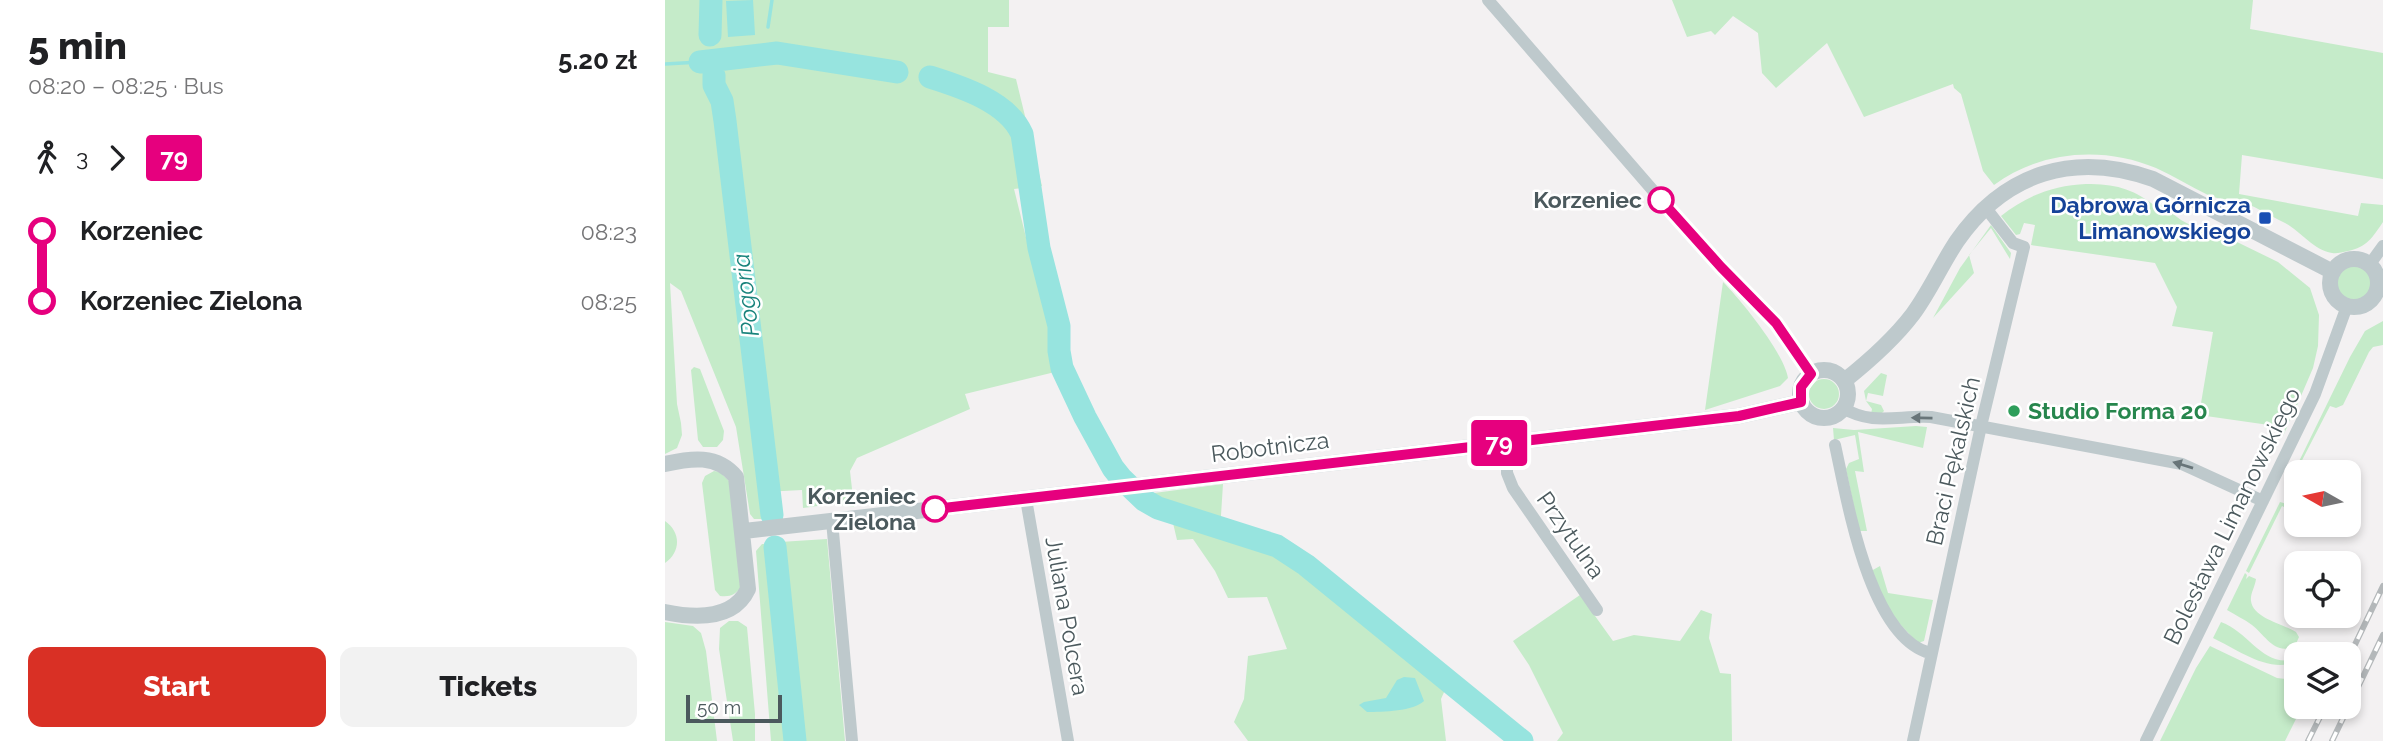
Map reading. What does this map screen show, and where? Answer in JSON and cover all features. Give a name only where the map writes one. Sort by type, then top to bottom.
[{"type":"street","points":[[1488,0],[1689,232],[1776,323],[1811,374]]},
{"type":"street","points":[[1844,381],[1913,313],[1954,246],[1985,207],[2008,190],[2045,173],[2078,167],[2117,169],[2171,187],[2333,272]]},
{"type":"street","name":"Braci Pękalskich","points":[[1913,741],[1981,426],[2024,247],[2013,243],[1985,207]]},
{"type":"street","points":[[2369,264],[2383,246]]},
{"type":"street","points":[[2349,259],[2360,259],[2369,264],[2378,276],[2380,291],[2364,306],[2347,306],[2339,302],[2332,292],[2330,281],[2339,264],[2349,259]]},
{"type":"street","name":"Bolesława Limanowskiego","points":[[2146,741],[2315,394],[2347,306]]},
{"type":"street","points":[[1827,370],[1836,373],[1844,381],[1848,393],[1843,408],[1835,415],[1823,418],[1810,414],[1801,402],[1801,387],[1811,374],[1827,370]]},
{"type":"street","name":"Robotnicza","points":[[744,531],[1739,416],[1801,402]]},
{"type":"street","points":[[1843,408],[1858,416],[1875,419],[1925,417],[2182,464],[2263,500]]},
{"type":"street","name":"Przytulna","points":[[1507,443],[1507,473],[1513,488],[1597,610]]},
{"type":"street","points":[[1835,445],[1854,527],[1878,599],[1892,622],[1911,644],[1930,653]]},
{"type":"street","points":[[665,464],[713,460],[730,469],[736,477],[744,531],[748,589],[744,597],[727,610],[709,616],[665,612]]},
{"type":"street","name":"Juliana Polcera","points":[[1026,499],[1067,741]]},
{"type":"street","points":[[832,521],[852,741]]},
{"type":"green space","points":[[665,0],[1009,0],[1009,27],[988,27],[988,72],[1016,79],[1042,186],[1014,189],[1050,334],[1049,344],[1055,372],[965,394],[970,409],[857,458],[850,471],[854,507],[832,504],[803,508],[802,490],[764,492],[766,519],[754,519],[750,514],[736,427],[681,291],[670,283],[677,404],[682,435],[677,448],[665,454]]},
{"type":"green space","points":[[1672,0],[2253,0],[2250,29],[2383,53],[2383,179],[2242,155],[2239,194],[2358,216],[2361,203],[2383,205],[2383,222],[2365,244],[2355,249],[2332,253],[2319,248],[2289,226],[2250,205],[2213,197],[2156,168],[2136,161],[2094,154],[2052,158],[2032,164],[1994,185],[1983,171],[1961,94],[1953,84],[1864,117],[1827,43],[1776,88],[1762,73],[1758,33],[1733,16],[1715,35],[1711,31],[1687,37]]},
{"type":"green space","points":[[2086,184],[2122,188],[2154,205],[2157,202],[2181,220],[2214,238],[2237,242],[2278,262],[2310,288],[2319,315],[2318,346],[2313,368],[2295,410],[2281,403],[2279,408],[2292,416],[2283,436],[2283,427],[2199,415],[2213,332],[2172,326],[2177,307],[2155,263],[2031,245],[2035,225],[2024,223],[2020,234],[2016,235],[2001,216],[2041,193]]},
{"type":"green space","points":[[1991,225],[2011,253],[2010,259],[1991,228],[1972,251]]},
{"type":"green space","points":[[1969,255],[1974,273],[1933,318],[1960,268]]},
{"type":"green space","points":[[2354,266],[2366,271],[2371,283],[2366,295],[2354,300],[2342,295],[2337,283],[2342,271]]},
{"type":"green space","points":[[1723,282],[1770,341],[1785,367],[1788,378],[1780,386],[1705,410]]},
{"type":"green space","points":[[2383,321],[2383,345],[2373,347],[2369,352],[2343,405],[2336,408],[2330,406],[2302,460],[2300,460],[2350,357],[2365,331]]},
{"type":"green space","points":[[694,367],[700,369],[724,431],[723,440],[717,447],[703,447],[698,440],[691,370]]},
{"type":"green space","points":[[1881,373],[1887,375],[1883,396],[1868,393],[1866,401],[1864,391]]},
{"type":"green space","points":[[1824,379],[1835,383],[1839,394],[1835,405],[1824,409],[1813,405],[1809,394],[1813,383]]},
{"type":"green space","points":[[1866,401],[1881,405],[1884,411],[1881,414],[1871,414],[1872,409]]},
{"type":"green space","points":[[1927,427],[1923,448],[1858,432],[1864,472],[1855,471],[1867,531],[1859,531],[1846,469],[1849,463],[1859,459],[1855,435],[1834,440],[1833,428],[1854,430]]},
{"type":"green space","points":[[714,471],[720,472],[729,481],[742,586],[727,596],[720,596],[715,590],[702,483],[705,476]]},
{"type":"green space","points":[[1223,484],[1220,531],[1289,561],[1406,655],[1445,690],[1441,699],[1446,741],[1248,741],[1234,722],[1244,699],[1248,656],[1287,649],[1267,597],[1228,598],[1215,571],[1193,539],[1177,540],[1173,523],[1131,496]]},
{"type":"green space","points":[[2280,502],[2284,503],[2284,507],[2282,506],[2249,573],[2246,571]]},
{"type":"green space","points":[[665,521],[674,531],[677,542],[674,553],[665,563]]},
{"type":"green space","points":[[827,539],[845,741],[801,741],[780,542]]},
{"type":"green space","points":[[762,544],[767,544],[770,553],[791,741],[771,741],[756,551]]},
{"type":"green space","points":[[1880,566],[1888,593],[1933,600],[1924,641],[1918,643],[1892,616],[1871,571]]},
{"type":"green space","points":[[2245,573],[2246,579],[2249,576],[2256,579],[2251,598],[2257,612],[2296,632],[2299,637],[2297,642],[2284,642],[2284,648],[2276,647],[2252,625],[2227,610]]},
{"type":"green space","points":[[1580,595],[1613,641],[1634,635],[1680,641],[1701,610],[1712,614],[1709,638],[1720,673],[1731,674],[1732,741],[1557,741],[1563,733],[1529,665],[1513,641]]},
{"type":"green space","points":[[729,621],[738,621],[747,627],[755,741],[733,741],[719,649],[720,628]]},
{"type":"green space","points":[[665,622],[693,626],[701,633],[706,651],[717,741],[665,741]]},
{"type":"green space","points":[[2221,622],[2265,654],[2284,660],[2284,665],[2253,659],[2213,638]]},
{"type":"green space","points":[[2210,646],[2277,678],[2284,679],[2284,719],[2296,719],[2285,741],[2160,741],[2196,668]]},
{"type":"water","points":[[753,0],[755,35],[728,37],[726,1]]},
{"type":"water","points":[[1404,677],[1415,678],[1424,701],[1413,707],[1374,712],[1367,712],[1359,705],[1386,698],[1397,680]]},
{"type":"waterway","name":"Pogoria","points":[[710,35],[711,0]]},
{"type":"waterway","points":[[768,27],[772,0]]},
{"type":"waterway","points":[[764,54],[765,49]]},
{"type":"waterway","points":[[700,62],[777,53],[897,72]]},
{"type":"waterway","points":[[665,64],[700,62]]},
{"type":"waterway","name":"Pogoria","points":[[714,76],[714,85],[722,101],[725,121],[772,515]]},
{"type":"waterway","points":[[930,77],[983,97],[1006,113],[1022,134],[1039,248],[1059,326],[1062,368],[1085,417],[1121,478],[1144,500],[1158,508],[1277,546],[1306,565],[1522,741]]},
{"type":"waterway","name":"Pogoria","points":[[775,547],[795,741]]},
{"type":"railway","points":[[2356,642],[2383,586]]},
{"type":"railway","points":[[2332,741],[2383,635]]},
{"type":"railway","points":[[2308,741],[2319,719]]},
{"type":"bus line","name":"79","points":[[935,509],[1739,416],[1801,402],[1801,387],[1805,378],[1811,374],[1789,340],[1661,200]]},
{"type":"place","name":"Korzeniec","points":[[1661,200]]},
{"type":"place","name":"Dąbrowa Górnicza Limanowskiego","points":[[2265,218]]},
{"type":"place","name":"Studio Forma 20","points":[[2014,411]]},
{"type":"place","name":"Korzeniec Zielona","points":[[935,509]]}]
